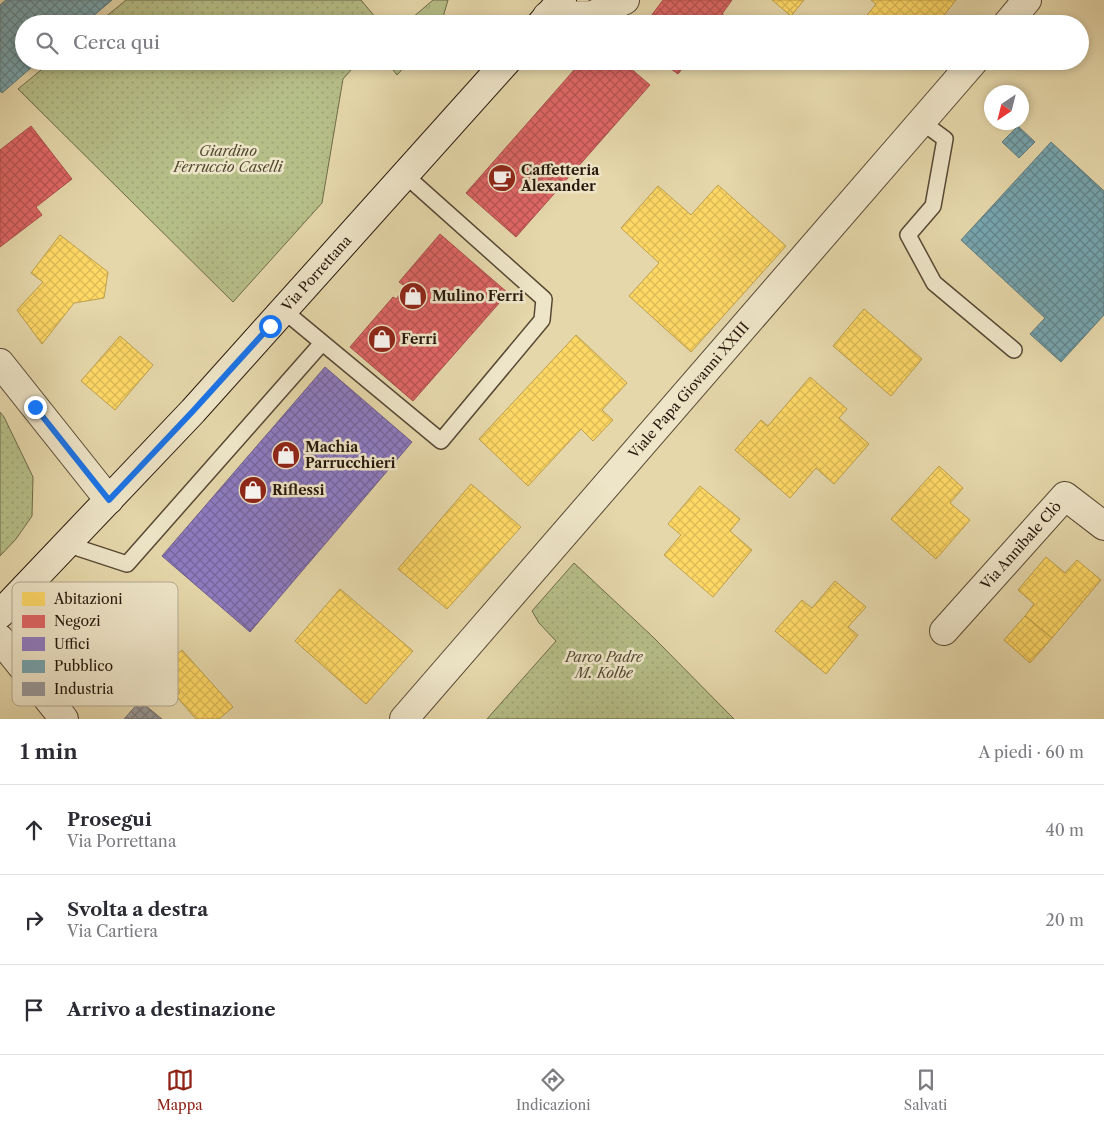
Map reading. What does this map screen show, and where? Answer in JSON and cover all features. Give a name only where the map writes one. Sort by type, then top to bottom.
[{"type":"street","points":[[550,13],[593,15],[625,0]]},
{"type":"street","points":[[1014,15],[1027,0]]},
{"type":"street","name":"Via Porrettana","points":[[30,582],[193,411],[499,70]]},
{"type":"street","name":"Viale Papa Giovanni XXIII","points":[[404,719],[966,70]]},
{"type":"street","points":[[0,363],[109,500]]},
{"type":"street","name":"Via Annibale Clò","points":[[944,631],[1065,496],[1104,526]]},
{"type":"street","name":"Via Porrettana","points":[[0,614],[12,601]]},
{"type":"street","points":[[0,640],[12,655]]},
{"type":"street","points":[[53,706],[64,719]]},
{"type":"lane","points":[[922,122],[945,138],[933,206],[908,235],[934,283],[1014,350]]},
{"type":"lane","points":[[284,310],[440,441],[542,320],[544,299],[405,174]]},
{"type":"lane","points":[[66,544],[127,564],[322,343]]},
{"type":"green space","points":[[126,0],[361,0],[374,15],[108,15]]},
{"type":"green space","points":[[433,0],[448,0],[444,15],[416,15]]},
{"type":"green space","name":"Giardino Ferruccio Caselli","points":[[41,70],[351,70],[343,79],[322,203],[233,302],[18,89]]},
{"type":"green space","points":[[393,70],[402,70],[397,75]]},
{"type":"green space","points":[[0,412],[33,477],[32,516],[16,539],[0,556]]},
{"type":"green space","name":"Parco Padre M. Kolbe","points":[[574,563],[653,637],[734,719],[487,719],[556,641],[539,623],[532,611]]},
{"type":"building: Abitazioni","points":[[772,0],[804,0],[790,15]]},
{"type":"building: Abitazioni","points":[[871,0],[956,0],[944,15],[867,15],[876,4]]},
{"type":"building: Abitazioni","points":[[718,185],[786,246],[691,352],[629,296],[659,263],[621,228],[658,186],[691,215]]},
{"type":"building: Abitazioni","points":[[60,235],[108,272],[104,298],[74,303],[42,344],[17,310],[43,282],[31,273]]},
{"type":"building: Abitazioni","points":[[864,309],[922,359],[891,396],[833,346]]},
{"type":"building: Abitazioni","points":[[576,335],[627,383],[602,410],[613,420],[593,441],[581,429],[528,486],[479,439]]},
{"type":"building: Abitazioni","points":[[120,336],[153,365],[115,410],[81,381]]},
{"type":"building: Abitazioni","points":[[810,377],[847,409],[839,418],[869,444],[834,484],[816,468],[790,498],[735,450],[761,420],[768,426]]},
{"type":"building: Abitazioni","points":[[939,466],[963,488],[950,503],[970,520],[936,559],[891,519]]},
{"type":"building: Abitazioni","points":[[471,484],[521,527],[447,609],[398,569]]},
{"type":"building: Abitazioni","points":[[700,486],[740,519],[730,531],[752,550],[713,597],[664,555],[681,535],[668,524]]},
{"type":"building: Abitazioni","points":[[1046,557],[1065,573],[1077,560],[1101,580],[1052,638],[1025,616],[1034,604],[1018,590]]},
{"type":"building: Abitazioni","points":[[835,581],[866,607],[848,627],[858,635],[826,674],[775,631],[802,600],[812,608]]},
{"type":"building: Abitazioni","points":[[340,589],[413,651],[366,704],[295,641]]},
{"type":"building: Abitazioni","points":[[1025,616],[1052,638],[1030,663],[1004,640]]},
{"type":"building: Abitazioni","points":[[182,650],[233,707],[219,719],[196,719],[178,698],[180,693],[178,691],[178,654]]},
{"type":"building: Negozi","points":[[663,0],[732,0],[722,14],[723,15],[652,15]]},
{"type":"building: Negozi","points":[[574,70],[632,70],[650,85],[516,237],[466,193]]},
{"type":"building: Negozi","points":[[672,70],[681,70],[678,74]]},
{"type":"building: Negozi","points":[[31,126],[72,179],[36,207],[42,215],[0,247],[0,150]]},
{"type":"building: Negozi","points":[[440,234],[508,293],[413,401],[350,347],[393,297],[396,299],[406,287],[399,282]]},
{"type":"building: Uffici","points":[[325,367],[412,442],[250,632],[162,556]]},
{"type":"building: Pubblico","points":[[6,0],[112,0],[94,15],[15,15],[15,70],[29,70],[2,93],[0,91],[0,5]]},
{"type":"building: Pubblico","points":[[1014,130],[1022,130],[1035,142],[1019,158],[1002,142]]},
{"type":"building: Pubblico","points":[[1051,142],[1104,191],[1104,315],[1061,362],[1030,334],[1045,318],[961,240]]},
{"type":"building: Industria","points":[[136,706],[146,706],[162,719],[124,719]]},
{"type":"place","name":"Caffetteria Alexander","points":[[502,178]]},
{"type":"place","name":"Mulino Ferri","points":[[413,296]]},
{"type":"place","name":"Ferri","points":[[382,339]]},
{"type":"place","name":"Machia Parrucchieri","points":[[286,455]]},
{"type":"place","name":"Riflessi","points":[[253,490]]},
{"type":"route","points":[[35,407],[109,500],[270,326]]}]
